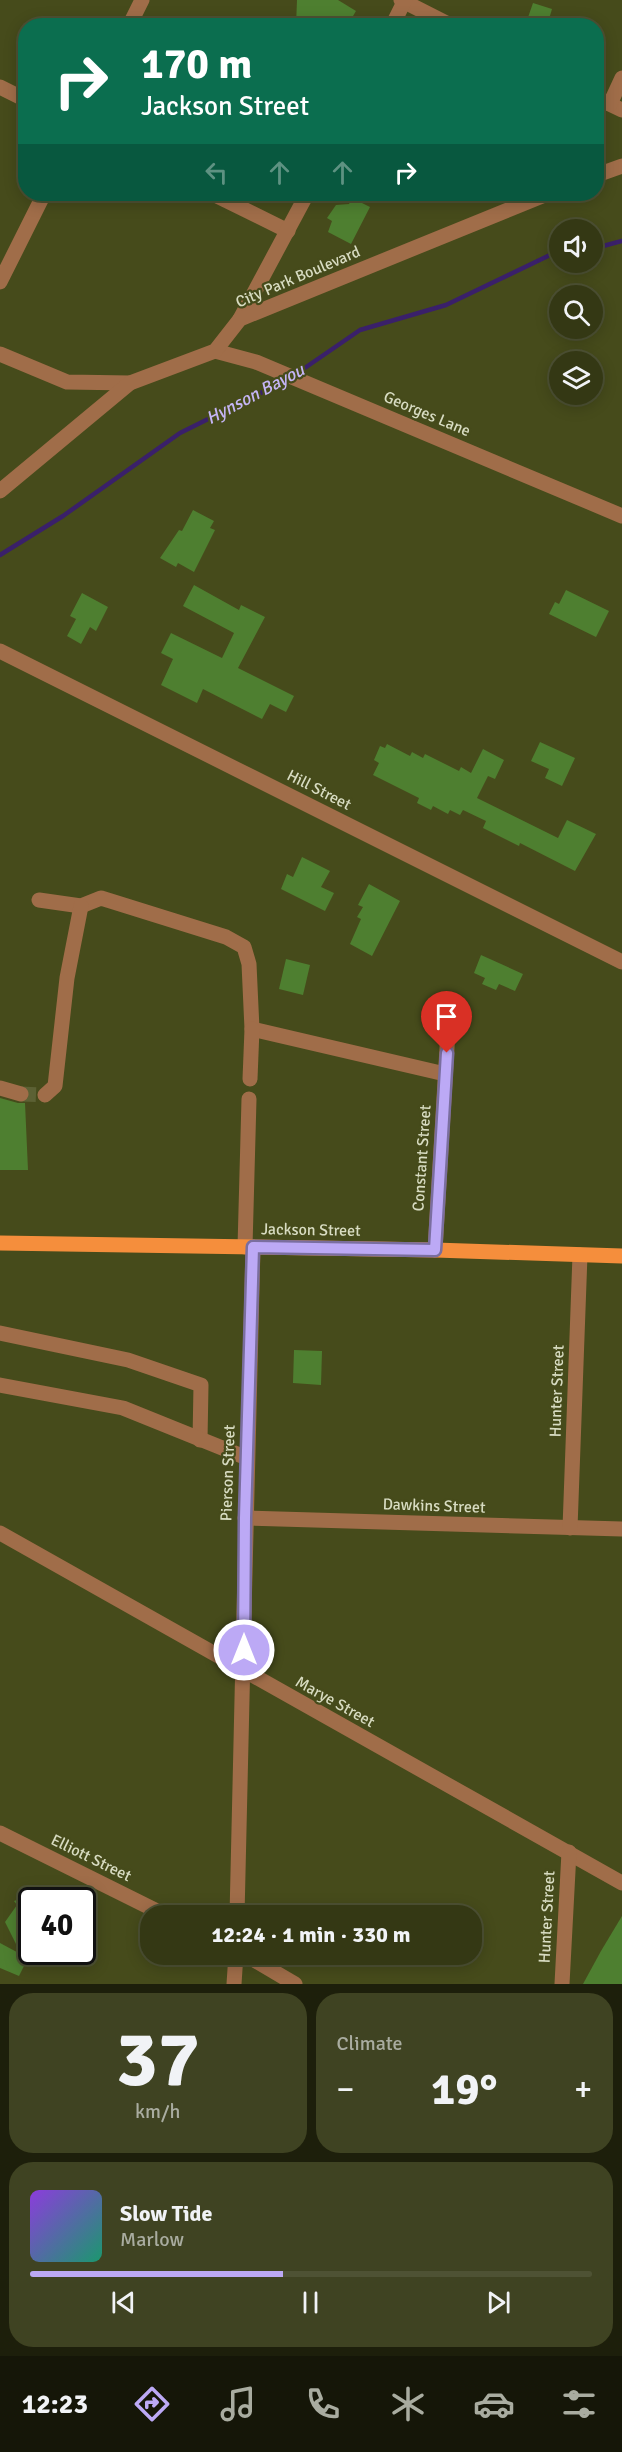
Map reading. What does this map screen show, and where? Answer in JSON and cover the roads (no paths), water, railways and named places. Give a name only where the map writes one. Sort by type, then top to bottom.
[{"type":"main road","name":"Jackson Street","points":[[0,1243],[435,1250],[622,1256]]},
{"type":"street","points":[[133,18],[142,0]]},
{"type":"street","points":[[396,18],[403,1],[436,18]]},
{"type":"street","points":[[610,104],[622,78]]},
{"type":"street","points":[[0,87],[18,96]]},
{"type":"street","points":[[604,172],[622,166]]},
{"type":"street","points":[[0,282],[40,201]]},
{"type":"street","points":[[227,201],[288,231]]},
{"type":"street","points":[[240,319],[303,201]]},
{"type":"street","name":"City Park Boulevard","points":[[215,351],[240,319],[530,201]]},
{"type":"street","points":[[0,491],[130,383],[215,351]]},
{"type":"street","name":"Georges Lane","points":[[215,351],[256,362],[622,516]]},
{"type":"street","points":[[0,354],[67,382],[130,383]]},
{"type":"street","name":"Hill Street","points":[[0,651],[622,962]]},
{"type":"street","points":[[39,900],[81,906],[101,898],[226,937],[244,947],[249,964],[252,1029],[250,1079]]},
{"type":"street","points":[[45,1095],[55,1086],[67,978],[81,906]]},
{"type":"street","points":[[252,1029],[446,1074]]},
{"type":"street","name":"Constant Street","points":[[435,1250],[448,1031]]},
{"type":"street","points":[[0,1088],[21,1094]]},
{"type":"street","name":"Pierson Street","points":[[237,1905],[244,1672],[249,1100]]},
{"type":"street","name":"Hunter Street","points":[[570,1528],[580,1255]]},
{"type":"street","points":[[0,1333],[128,1360],[201,1385],[200,1440]]},
{"type":"street","points":[[0,1384],[123,1408],[247,1458]]},
{"type":"street","name":"Dawkins Street","points":[[245,1518],[622,1529]]},
{"type":"street","name":"Marye Street","points":[[0,1533],[622,1883]]},
{"type":"street","name":"Elliott Street","points":[[0,1833],[145,1905]]},
{"type":"street","name":"Hunter Street","points":[[562,1984],[569,1852]]},
{"type":"street","points":[[234,1984],[235,1965]]},
{"type":"street","points":[[263,1965],[295,1984]]},
{"type":"waterway","name":"Hynson Bayou","points":[[603,246],[622,241]]},
{"type":"waterway","name":"Hynson Bayou","points":[[296,374],[360,330],[446,305],[549,255]]},
{"type":"waterway","name":"Hynson Bayou","points":[[0,555],[63,516],[180,433],[289,379]]},
{"type":"tunnel","points":[[21,1094],[45,1095]]}]
